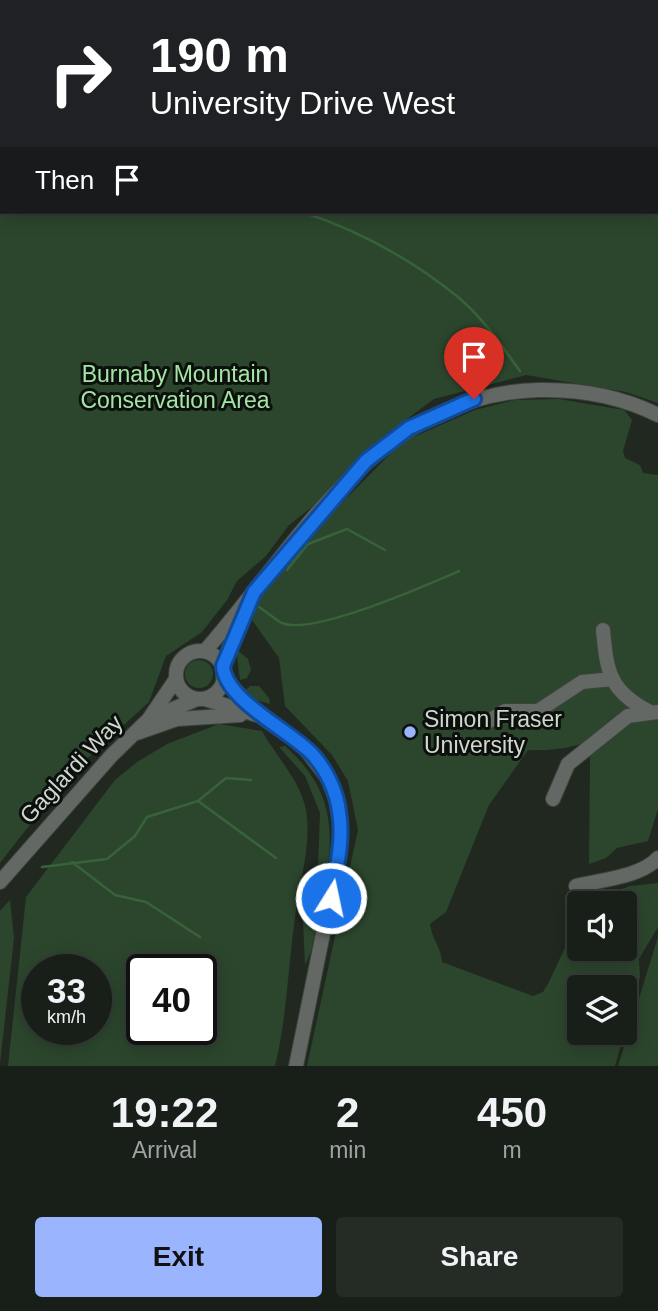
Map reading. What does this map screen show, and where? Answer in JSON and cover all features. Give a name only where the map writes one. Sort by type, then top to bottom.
[{"type":"street","points":[[260,716],[183,693],[176,679],[184,658],[205,651],[366,461],[409,428],[457,404],[516,390],[551,390],[617,398],[658,415]]},
{"type":"street","points":[[201,699],[218,691],[223,671],[254,592]]},
{"type":"street","points":[[603,630],[607,671],[629,701],[654,712]]},
{"type":"street","points":[[205,651],[216,656],[223,671],[260,716],[315,757],[327,777],[340,812],[337,865],[296,1066]]},
{"type":"street","name":"Gaglardi Way","points":[[0,882],[72,799],[149,719],[176,679]]},
{"type":"street","points":[[489,721],[505,711],[538,711],[582,682],[613,679]]},
{"type":"street","name":"Gaglardi Way","points":[[149,719],[201,699]]},
{"type":"street","points":[[553,799],[568,764],[628,716],[654,712]]},
{"type":"street","points":[[133,735],[177,719],[260,716]]},
{"type":"street","points":[[576,886],[636,871],[652,865],[658,858]]},
{"type":"green space","name":"Burnaby Mountain Conservation Area","points":[[0,214],[658,214],[658,403],[626,392],[526,375],[434,399],[381,438],[335,489],[289,525],[266,556],[237,581],[227,600],[202,632],[166,656],[149,702],[67,777],[0,863]]},
{"type":"green space","points":[[559,399],[624,410],[632,420],[623,451],[625,458],[640,465],[643,473],[658,475],[658,707],[611,732],[581,744],[547,750],[528,750],[489,805],[446,912],[430,924],[442,962],[533,996],[543,992],[567,944],[567,961],[637,961],[637,891],[616,891],[630,886],[658,883],[658,927],[639,959],[640,977],[637,988],[637,975],[567,975],[567,1045],[621,1045],[615,1066],[307,1066],[358,830],[348,781],[332,755],[285,706],[279,658],[252,620],[259,598],[323,522],[402,442],[475,410],[515,400]]},
{"type":"green space","points":[[236,649],[248,659],[251,670],[247,678],[240,680]]},
{"type":"green space","points":[[199,660],[209,664],[213,674],[209,684],[199,688],[189,684],[185,674],[189,664]]},
{"type":"green space","points":[[250,686],[259,686],[269,698],[270,704],[256,700],[246,690]]},
{"type":"green space","points":[[639,717],[658,718],[658,809],[648,841],[617,848],[606,858],[589,864],[590,758],[595,744]]},
{"type":"green space","points":[[219,724],[262,731],[299,789],[306,810],[306,850],[275,1066],[8,1066],[26,897],[115,780],[137,762],[167,744]]},
{"type":"green space","points":[[285,746],[307,769],[321,793],[328,817],[328,868],[311,952],[305,965],[303,921],[318,867],[320,813],[305,776],[279,747]]},
{"type":"green space","points":[[10,900],[14,938],[0,1064],[0,911]]},
{"type":"green space","points":[[658,937],[658,1066],[618,1066],[625,1045],[637,1045],[637,1005]]},
{"type":"waterway","points":[[308,214],[364,237],[440,283],[476,314],[520,371]]},
{"type":"waterway","points":[[287,570],[308,544],[347,529],[385,550]]},
{"type":"waterway","points":[[259,607],[282,623],[297,625],[318,622],[370,607],[459,571]]},
{"type":"waterway","points":[[42,867],[107,859],[135,836],[147,817],[198,801],[226,778],[251,780]]},
{"type":"waterway","points":[[198,801],[276,858]]},
{"type":"waterway","points":[[72,862],[115,895],[146,902],[200,937]]},
{"type":"place","name":"Simon Fraser University","points":[[410,732]]},
{"type":"route","points":[[331,898],[341,826],[337,800],[327,777],[315,757],[281,729],[260,716],[223,677],[223,666],[233,636],[254,592],[279,559],[366,461],[409,428],[457,404],[474,399]]}]
